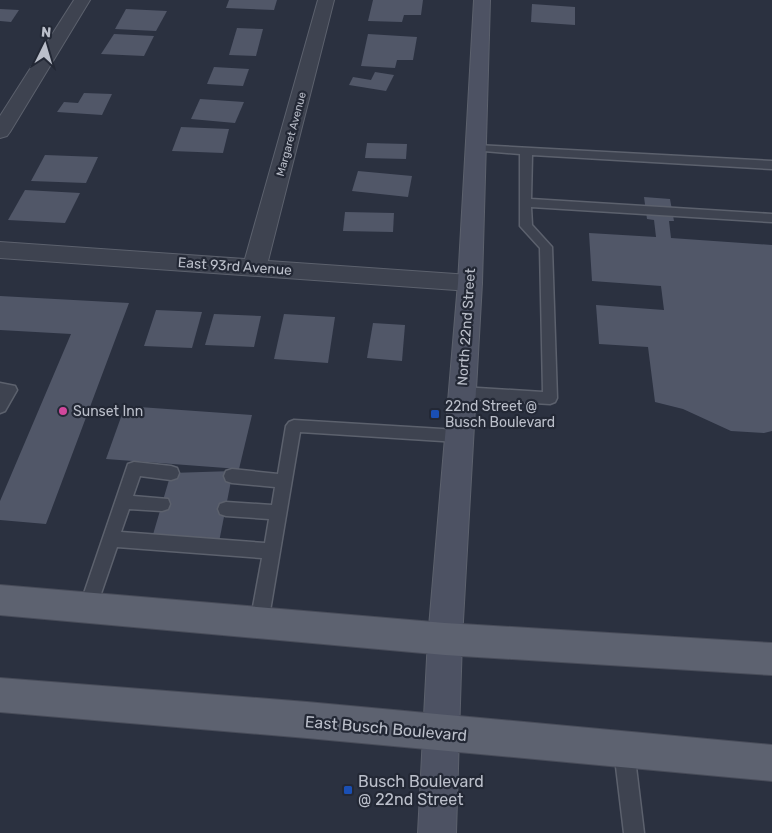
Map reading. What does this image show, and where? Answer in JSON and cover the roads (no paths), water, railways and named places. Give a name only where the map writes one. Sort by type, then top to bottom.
[{"type":"main road","points":[[0,600],[445,639],[772,659]]},
{"type":"main road","name":"East Busch Boulevard","points":[[0,695],[772,763]]},
{"type":"street","points":[[0,132],[82,0]]},
{"type":"street","name":"Margaret Avenue","points":[[255,267],[326,0]]},
{"type":"street","name":"North 22nd Street","points":[[437,833],[445,639],[470,283],[482,0]]},
{"type":"street","name":"East 93rd Avenue","points":[[0,250],[470,283]]},
{"type":"lane","points":[[476,148],[772,165]]},
{"type":"lane","points":[[462,393],[550,398],[546,246],[526,226],[526,151]]},
{"type":"lane","points":[[525,203],[772,218]]},
{"type":"lane","points":[[0,388],[10,390],[0,407]]},
{"type":"lane","points":[[259,623],[294,426],[458,436]]},
{"type":"lane","points":[[88,608],[134,469],[171,473]]},
{"type":"lane","points":[[232,476],[284,481]]},
{"type":"lane","points":[[124,502],[162,504]]},
{"type":"lane","points":[[226,508],[278,512]]},
{"type":"lane","points":[[111,539],[271,551]]},
{"type":"lane","points":[[624,750],[634,833]]},
{"type":"place","name":"Sunset Inn","points":[[63,411]]},
{"type":"place","name":"22nd Street @ Busch Boulevard","points":[[435,414]]},
{"type":"place","name":"Busch Boulevard @ 22nd Street","points":[[348,790]]}]
